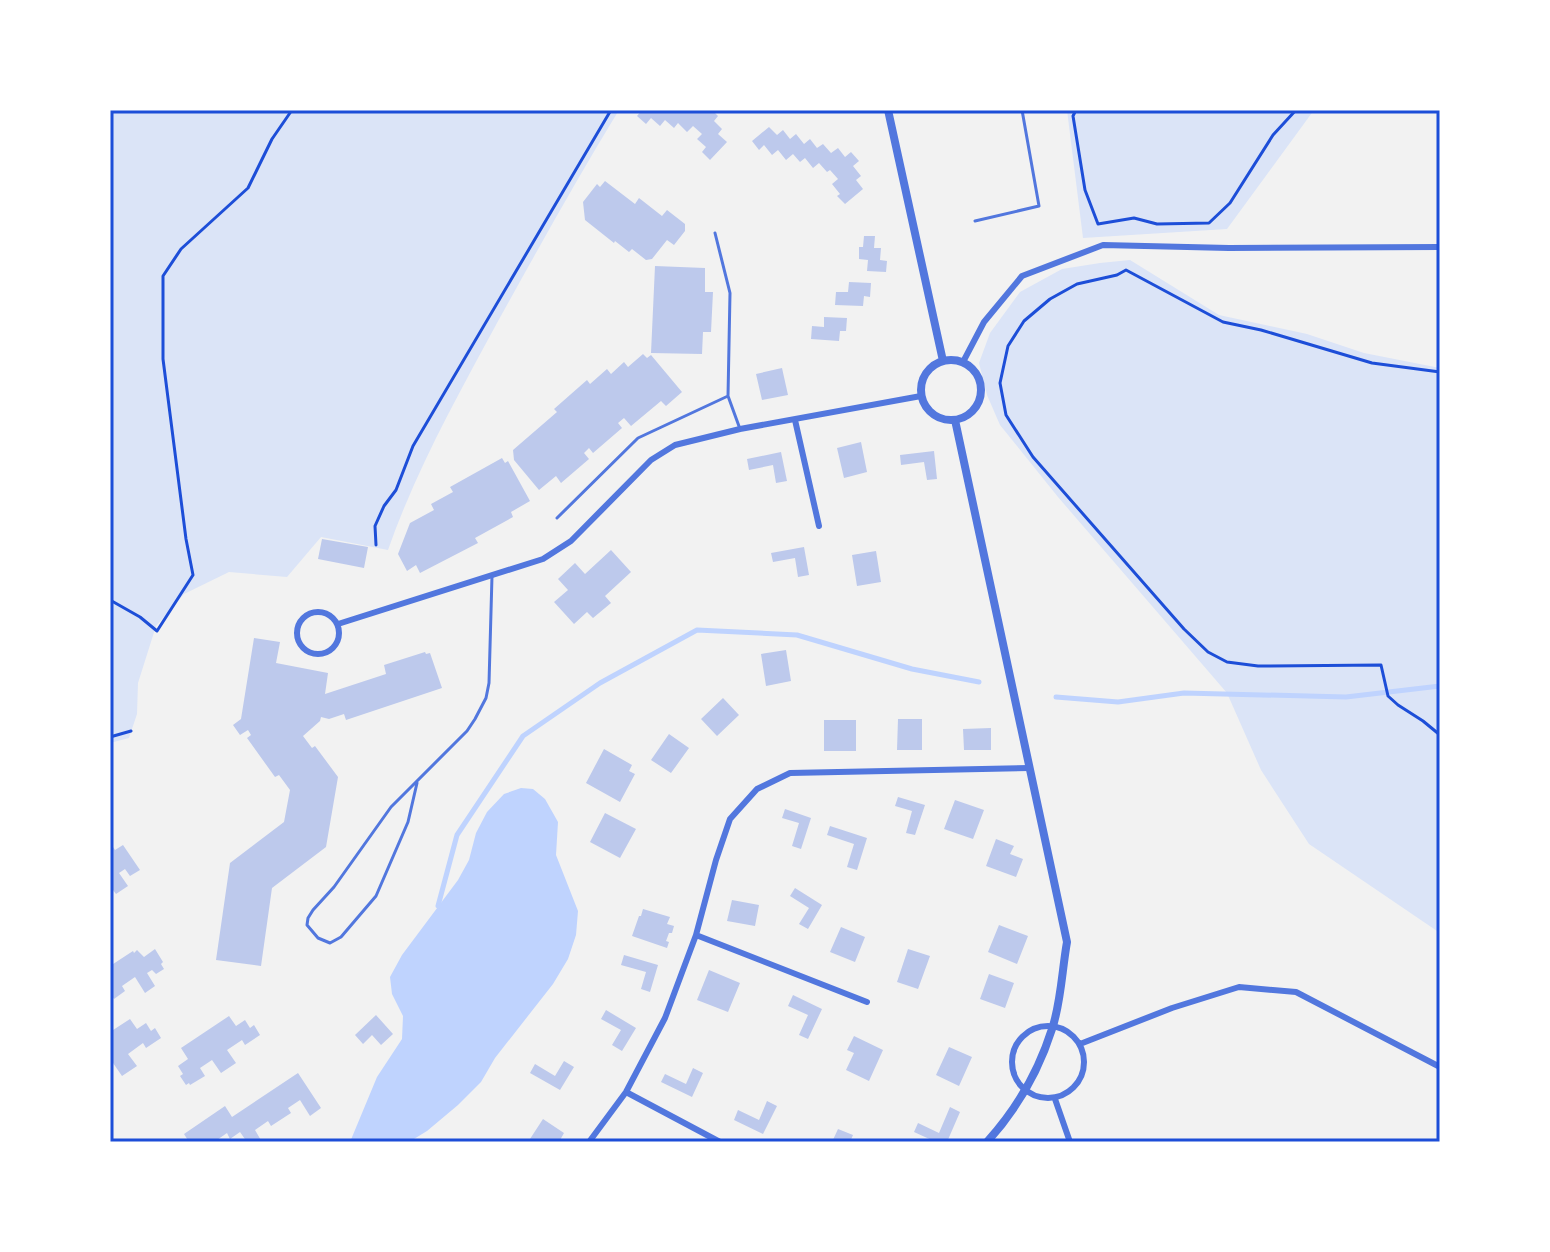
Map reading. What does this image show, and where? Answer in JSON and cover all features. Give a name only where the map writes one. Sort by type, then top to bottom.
[{"type":"street","points":[[888,110],[943,361]]},
{"type":"street","points":[[963,362],[984,322],[1022,276],[1103,245],[1440,247]]},
{"type":"street","points":[[943,361],[963,362],[973,370],[979,381],[981,394],[976,406],[967,415],[955,420],[933,415],[921,396],[922,381],[930,368],[943,361]]},
{"type":"street","points":[[338,624],[543,559],[571,541],[651,460],[675,445],[740,429],[921,396]]},
{"type":"street","points":[[795,420],[819,526]]},
{"type":"street","points":[[955,420],[1067,942],[1053,1026],[1041,1060],[1025,1091],[987,1142]]},
{"type":"street","points":[[318,611],[330,614],[338,624],[340,636],[335,647],[324,654],[312,654],[301,647],[296,636],[298,624],[306,614],[318,611]]},
{"type":"street","points":[[589,1142],[626,1092],[665,1018],[696,935],[730,819],[757,789],[790,773],[1029,768]]},
{"type":"street","points":[[696,935],[867,1002]]},
{"type":"street","points":[[1080,1044],[1172,1008],[1239,987],[1296,992],[1440,1067]]},
{"type":"street","points":[[1041,1026],[1064,1029],[1080,1044],[1084,1066],[1081,1077],[1066,1094],[1055,1099],[1034,1097],[1017,1082],[1011,1059],[1014,1048],[1030,1030],[1041,1026]]},
{"type":"street","points":[[626,1092],[720,1142]]},
{"type":"street","points":[[1055,1099],[1070,1142]]},
{"type":"lane","points":[[975,221],[1039,206],[1022,110]]},
{"type":"lane","points":[[715,233],[730,293],[728,396],[740,429]]},
{"type":"lane","points":[[557,518],[638,438],[728,396]]},
{"type":"lane","points":[[417,783],[408,822],[376,896],[341,937],[330,943],[318,938],[307,925],[308,918],[391,807],[467,731],[486,698],[491,667],[492,576]]},
{"type":"path","points":[[110,600],[157,631],[193,575],[163,359],[163,276],[181,249],[248,188],[272,139],[292,110]]},
{"type":"path","points":[[376,545],[375,526],[396,490],[413,446],[611,110]]},
{"type":"path","points":[[1076,110],[1073,116],[1085,190],[1098,224],[1134,218],[1157,224],[1209,223],[1230,203],[1273,135],[1296,110]]},
{"type":"path","points":[[1440,372],[1372,363],[1223,322],[1126,270],[1077,284],[1050,299],[1024,321],[1008,346],[1000,383],[1006,415],[1033,457],[1184,629],[1208,652],[1227,662],[1258,666],[1381,665],[1388,696],[1440,735]]},
{"type":"path","points":[[110,737],[131,731]]},
{"type":"shaded area","points":[[110,110],[619,110],[452,406],[411,491],[388,550],[321,537],[287,577],[229,572],[184,594],[156,626],[138,683],[137,714],[129,738],[110,743]]},
{"type":"shaded area","points":[[1067,110],[1314,110],[1227,229],[1083,238]]},
{"type":"shaded area","points":[[1130,260],[1219,315],[1307,334],[1364,353],[1440,368],[1440,933],[1309,844],[1261,770],[1227,693],[1000,425],[987,395],[979,363],[990,333],[1020,292],[1062,269]]},
{"type":"water","points":[[521,788],[533,789],[545,799],[558,822],[556,855],[578,911],[576,935],[568,959],[553,984],[495,1058],[481,1082],[458,1105],[409,1142],[350,1142],[377,1077],[402,1039],[403,1016],[392,994],[390,977],[402,955],[458,880],[487,812],[504,794]]},
{"type":"building","points":[[642,110],[700,110],[703,113],[712,110],[718,116],[714,121],[722,129],[718,134],[727,142],[710,160],[702,152],[706,147],[697,139],[702,134],[693,126],[687,132],[678,123],[674,128],[665,120],[660,126],[651,118],[646,124],[637,116]]},
{"type":"building","points":[[769,127],[777,135],[783,130],[790,139],[796,134],[804,144],[810,139],[817,148],[823,144],[831,153],[838,148],[845,157],[851,152],[859,161],[853,166],[861,176],[856,180],[863,189],[845,204],[832,184],[838,179],[819,163],[813,168],[805,158],[800,162],[793,154],[786,160],[778,150],[772,155],[764,145],[759,150],[752,141]]},
{"type":"building","points":[[605,181],[635,204],[639,198],[662,216],[667,210],[685,224],[685,231],[674,245],[667,240],[652,259],[646,260],[632,249],[629,252],[614,243],[585,220],[583,202],[597,184],[600,187]]},
{"type":"building","points":[[864,236],[875,236],[874,248],[881,248],[880,260],[887,261],[886,272],[867,271],[868,260],[859,259],[859,247],[863,247]]},
{"type":"building","points":[[655,266],[705,268],[705,292],[713,292],[711,332],[703,332],[702,354],[651,353]]},
{"type":"building","points":[[849,282],[871,283],[870,297],[864,296],[863,306],[835,305],[836,292],[848,292]]},
{"type":"building","points":[[824,317],[847,318],[846,331],[840,331],[839,341],[811,339],[812,326],[824,327]]},
{"type":"building","points":[[643,354],[647,358],[651,355],[682,392],[666,406],[661,401],[631,426],[624,418],[618,423],[622,428],[593,453],[589,448],[584,453],[589,459],[561,483],[556,476],[539,490],[514,460],[513,450],[557,412],[554,409],[587,380],[590,384],[607,369],[611,374],[624,362],[628,367]]},
{"type":"building","points":[[782,368],[788,395],[762,400],[756,374]]},
{"type":"building","points":[[861,442],[867,472],[844,478],[837,448]]},
{"type":"building","points":[[934,451],[937,479],[927,480],[924,462],[901,465],[900,455]]},
{"type":"building","points":[[781,452],[787,481],[776,483],[773,465],[749,470],[747,459]]},
{"type":"building","points":[[502,458],[505,463],[508,461],[530,501],[511,512],[513,517],[475,538],[478,543],[420,573],[416,565],[407,571],[398,554],[410,523],[434,510],[431,504],[453,492],[450,487]]},
{"type":"building","points":[[322,539],[368,547],[364,568],[318,559]]},
{"type":"building","points":[[804,547],[809,575],[798,577],[795,558],[773,562],[771,553]]},
{"type":"building","points":[[611,550],[631,572],[605,596],[611,603],[593,618],[587,612],[574,624],[554,602],[568,590],[558,579],[575,563],[585,574]]},
{"type":"building","points":[[876,551],[881,582],[857,586],[852,555]]},
{"type":"building","points":[[254,638],[280,642],[276,663],[328,673],[325,694],[386,674],[384,665],[425,652],[430,653],[442,688],[346,720],[344,714],[329,719],[321,717],[303,736],[312,748],[315,746],[338,777],[326,847],[272,888],[261,966],[216,960],[230,863],[284,822],[290,790],[279,775],[275,777],[247,738],[251,735],[248,730],[240,735],[233,725],[241,719]]},
{"type":"building","points":[[786,650],[791,681],[766,686],[761,654]]},
{"type":"building","points":[[723,698],[739,715],[717,736],[701,719]]},
{"type":"building","points":[[898,719],[922,719],[922,750],[897,750]]},
{"type":"building","points":[[824,720],[856,720],[856,751],[824,751]]},
{"type":"building","points":[[991,728],[991,750],[964,750],[963,729]]},
{"type":"building","points":[[669,734],[689,748],[671,773],[651,760]]},
{"type":"building","points":[[604,749],[632,765],[629,771],[635,774],[620,802],[586,783]]},
{"type":"building","points":[[898,797],[925,805],[915,835],[906,833],[912,811],[895,806]]},
{"type":"building","points":[[955,800],[984,810],[973,839],[944,829]]},
{"type":"building","points":[[785,809],[811,818],[801,849],[792,846],[799,823],[782,818]]},
{"type":"building","points":[[605,813],[636,829],[620,858],[590,842]]},
{"type":"building","points":[[830,826],[867,838],[857,870],[847,867],[854,844],[827,835]]},
{"type":"building","points":[[996,839],[1014,846],[1010,854],[1023,859],[1016,877],[986,866]]},
{"type":"building","points":[[123,845],[140,870],[130,876],[125,869],[119,873],[128,886],[116,894],[110,886],[110,850]]},
{"type":"building","points":[[795,888],[822,905],[808,929],[799,924],[809,908],[790,896]]},
{"type":"building","points":[[732,900],[759,905],[755,926],[727,921]]},
{"type":"building","points":[[643,909],[670,917],[667,924],[674,926],[666,941],[669,942],[667,948],[632,936]]},
{"type":"building","points":[[999,925],[1028,936],[1017,964],[988,952]]},
{"type":"building","points":[[841,927],[865,937],[855,962],[830,952]]},
{"type":"building","points":[[155,949],[164,969],[156,974],[152,970],[147,973],[155,986],[145,993],[135,977],[122,986],[125,991],[114,999],[110,993],[110,966],[133,951],[137,950],[144,957]]},
{"type":"building","points":[[908,949],[930,956],[918,989],[897,982]]},
{"type":"building","points":[[624,955],[658,965],[650,992],[641,989],[646,972],[621,965]]},
{"type":"building","points":[[709,970],[740,983],[728,1012],[697,1000]]},
{"type":"building","points":[[989,974],[1014,983],[1005,1008],[980,999]]},
{"type":"building","points":[[793,995],[822,1009],[808,1039],[799,1035],[808,1015],[788,1006]]},
{"type":"building","points":[[606,1010],[636,1028],[622,1051],[612,1045],[621,1030],[601,1019]]},
{"type":"building","points":[[376,1015],[393,1034],[381,1045],[372,1035],[363,1044],[355,1035]]},
{"type":"building","points":[[229,1016],[236,1026],[245,1020],[250,1028],[254,1025],[260,1035],[245,1045],[242,1040],[227,1050],[236,1063],[221,1073],[212,1060],[200,1068],[205,1076],[186,1085],[178,1066],[188,1059],[181,1048]]},
{"type":"building","points":[[130,1019],[137,1029],[146,1023],[151,1031],[155,1028],[161,1038],[146,1048],[143,1043],[128,1054],[137,1066],[122,1076],[113,1063],[110,1065],[110,1032]]},
{"type":"building","points":[[854,1036],[883,1050],[869,1081],[846,1070],[854,1053],[847,1050]]},
{"type":"building","points":[[949,1047],[972,1057],[959,1086],[936,1075]]},
{"type":"building","points":[[564,1061],[574,1067],[560,1090],[530,1073],[535,1064],[555,1076]]},
{"type":"building","points":[[693,1068],[703,1073],[692,1097],[661,1082],[665,1074],[686,1084]]},
{"type":"building","points":[[298,1073],[321,1108],[310,1116],[300,1100],[288,1108],[291,1113],[271,1126],[268,1121],[255,1130],[262,1142],[247,1142],[240,1132],[230,1139],[227,1133],[214,1142],[189,1142],[184,1134],[225,1106],[232,1117]]},
{"type":"building","points":[[767,1101],[777,1106],[763,1134],[734,1120],[738,1110],[759,1120]]},
{"type":"building","points":[[950,1107],[960,1112],[947,1142],[936,1142],[914,1132],[918,1123],[939,1133]]},
{"type":"building","points":[[543,1119],[564,1133],[559,1142],[528,1142]]},
{"type":"building","points":[[838,1129],[853,1135],[850,1142],[832,1142]]},
{"type":"waterway","points":[[438,906],[457,835],[523,736],[600,683],[697,630],[797,635],[912,669],[979,682]]},
{"type":"waterway","points":[[1056,697],[1118,702],[1184,693],[1346,697],[1440,686]]}]
